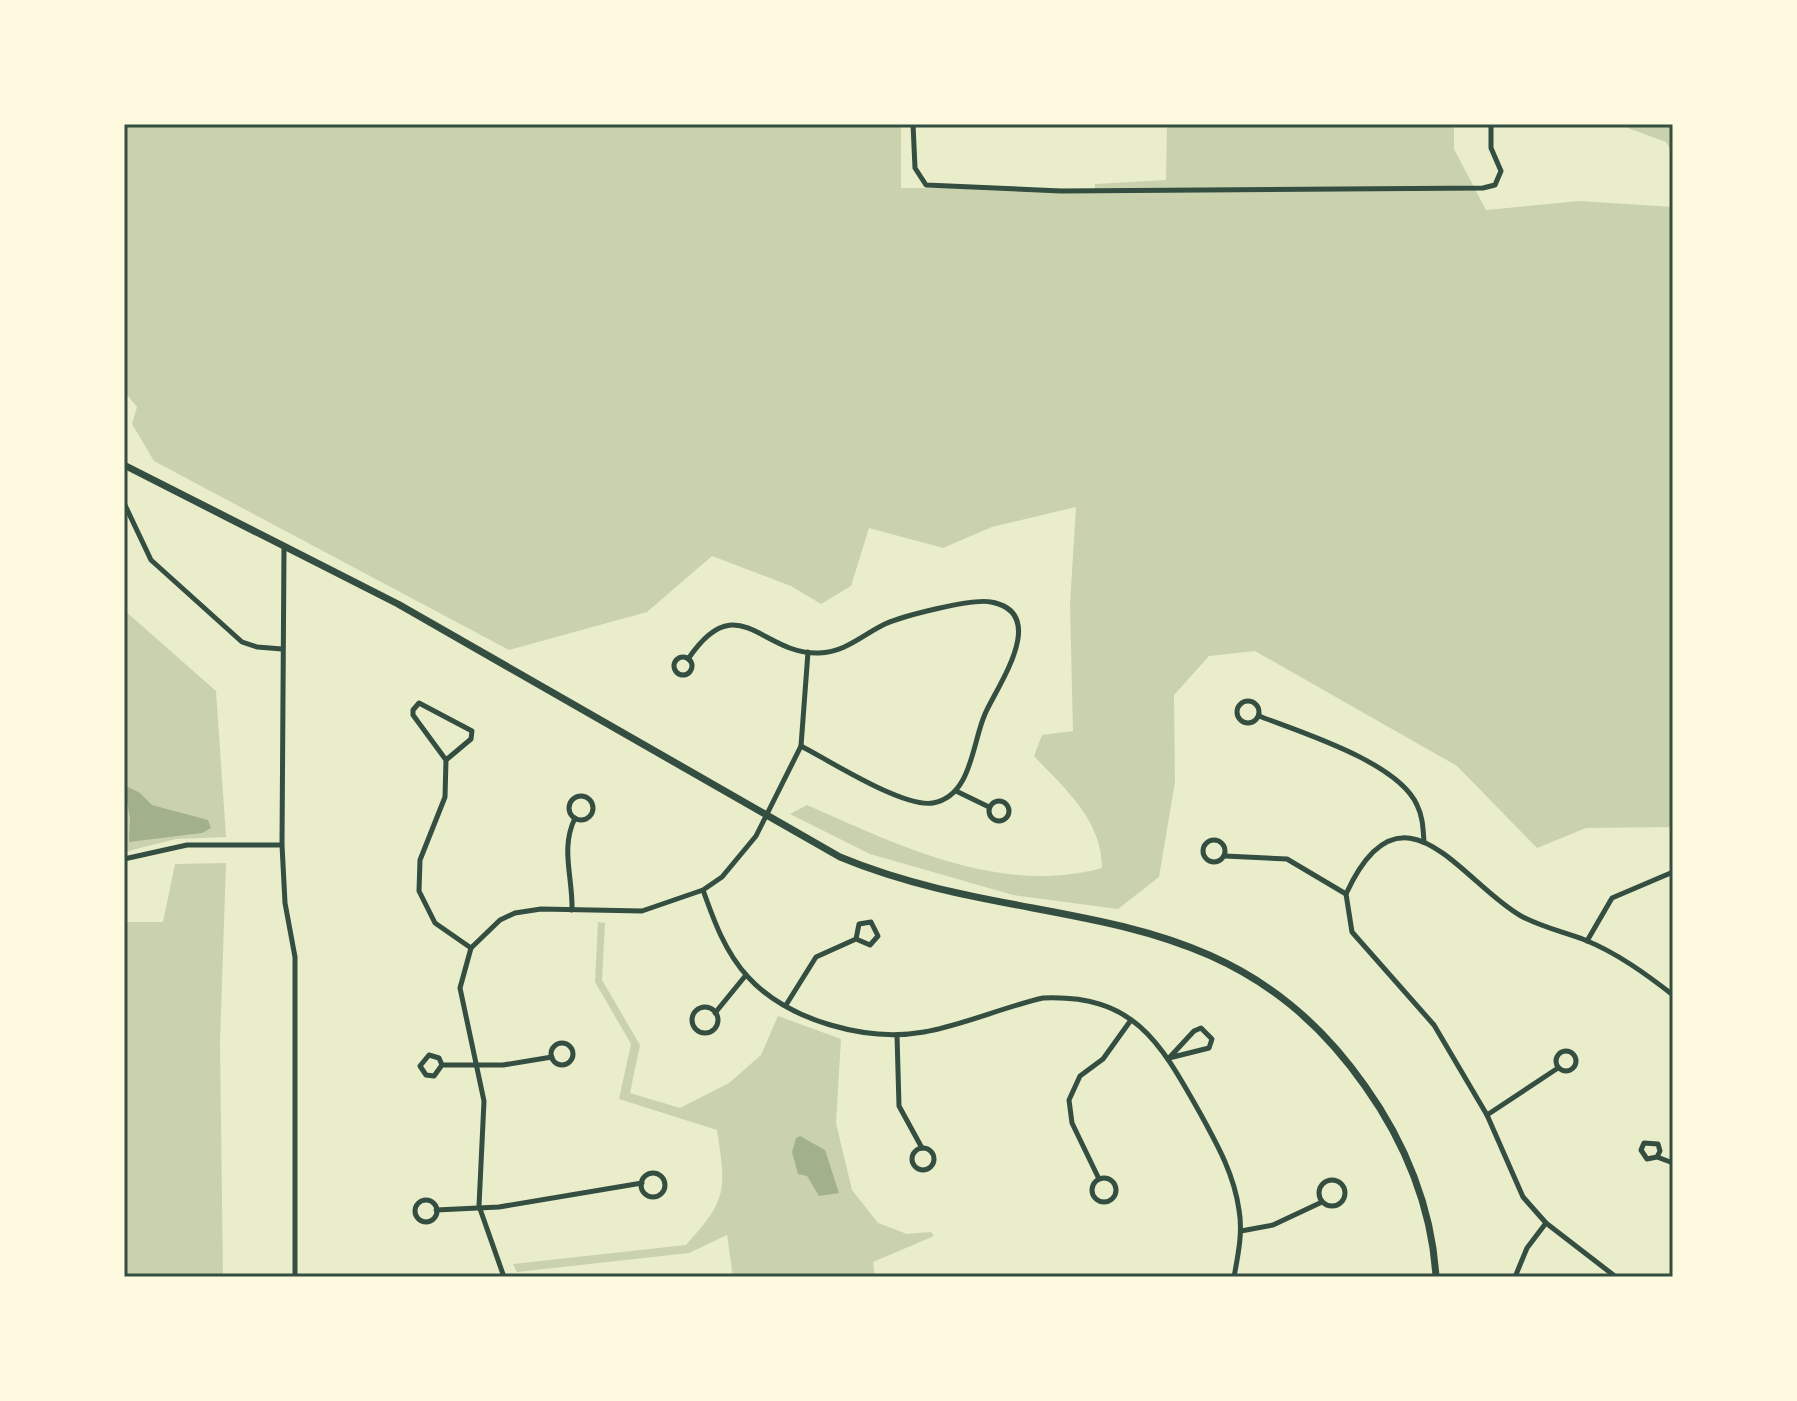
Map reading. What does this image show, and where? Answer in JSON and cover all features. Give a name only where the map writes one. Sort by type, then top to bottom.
[{"type":"main road","points":[[124,465],[520,672],[764,816],[840,857],[885,874],[1116,922],[1205,952],[1261,983],[1316,1026],[1358,1076],[1400,1143],[1425,1210],[1436,1277]]},
{"type":"street","points":[[913,124],[915,168],[920,179],[933,187],[1061,191],[1483,188],[1495,185],[1501,171],[1491,148],[1491,124]]},
{"type":"street","points":[[124,503],[151,560],[242,642],[282,649]]},
{"type":"street","points":[[284,546],[282,845],[285,903],[295,957],[295,1277]]},
{"type":"street","points":[[688,659],[709,633],[729,624],[751,626],[808,652],[821,653],[852,644],[891,622],[975,602],[992,602],[1004,608],[1016,624],[1016,659],[985,715],[963,780],[956,791],[931,804],[905,799],[801,746]]},
{"type":"street","points":[[504,1277],[479,1206],[484,1101],[479,1064],[460,988],[471,948],[500,920],[515,913],[642,911],[703,890],[738,861],[756,836],[801,746],[808,652]]},
{"type":"street","points":[[1247,700],[1255,702],[1259,716],[1250,723],[1243,722],[1237,714],[1238,706],[1247,700]]},
{"type":"street","points":[[446,760],[471,739],[470,728],[419,703],[413,715],[446,760],[445,797],[420,860],[419,891],[435,923],[471,948]]},
{"type":"street","points":[[1259,716],[1317,735],[1398,781],[1417,803],[1424,842]]},
{"type":"street","points":[[956,791],[989,807],[1001,802],[1007,806],[1008,816],[996,821],[990,817],[989,807]]},
{"type":"street","points":[[586,797],[592,811],[583,819],[575,818],[569,804],[574,798],[586,797]]},
{"type":"street","points":[[572,910],[566,848],[575,818]]},
{"type":"street","points":[[1225,856],[1224,845],[1218,840],[1207,842],[1203,848],[1209,861],[1220,861],[1225,856],[1287,859],[1346,894]]},
{"type":"street","points":[[1616,1277],[1546,1223],[1517,1186],[1487,1115],[1434,1025],[1352,932],[1346,894],[1358,872],[1378,848],[1397,840],[1424,842],[1454,858],[1519,915],[1616,955],[1673,995]]},
{"type":"street","points":[[124,859],[187,845],[282,845]]},
{"type":"street","points":[[1587,941],[1612,898],[1673,872]]},
{"type":"street","points":[[703,890],[719,934],[746,975],[786,1005],[861,1032],[897,1035],[928,1031],[1043,998],[1088,1001],[1131,1020],[1155,1038],[1169,1058],[1229,1168],[1241,1231],[1234,1277]]},
{"type":"street","points":[[867,921],[877,928],[874,943],[866,945],[856,939],[859,924],[867,921]]},
{"type":"street","points":[[786,1005],[816,957],[856,939]]},
{"type":"street","points":[[715,1013],[746,975]]},
{"type":"street","points":[[705,1007],[715,1013],[718,1020],[712,1030],[704,1032],[694,1027],[692,1019],[698,1009],[705,1007]]},
{"type":"street","points":[[1099,1179],[1072,1123],[1069,1100],[1080,1076],[1103,1059],[1131,1020]]},
{"type":"street","points":[[1201,1028],[1209,1033],[1212,1039],[1209,1048],[1169,1058],[1194,1031],[1201,1028]]},
{"type":"street","points":[[897,1035],[899,1106],[922,1148],[932,1153],[934,1160],[923,1170],[913,1165],[912,1157],[922,1148]]},
{"type":"street","points":[[442,1065],[437,1075],[430,1076],[420,1066],[425,1056],[433,1055],[442,1065],[524,1063],[552,1057],[564,1064],[570,1061],[572,1050],[560,1043],[552,1050],[552,1057]]},
{"type":"street","points":[[1487,1115],[1519,1097],[1558,1068],[1571,1071],[1576,1065],[1574,1055],[1561,1052],[1556,1058],[1558,1068]]},
{"type":"street","points":[[1657,1157],[1673,1163]]},
{"type":"street","points":[[656,1173],[662,1176],[665,1187],[659,1196],[651,1197],[642,1190],[642,1183],[645,1176],[656,1173]]},
{"type":"street","points":[[1106,1178],[1115,1185],[1116,1192],[1109,1201],[1098,1200],[1093,1195],[1093,1184],[1099,1179],[1106,1178]]},
{"type":"street","points":[[1241,1231],[1273,1225],[1322,1202],[1331,1206],[1339,1204],[1345,1193],[1342,1185],[1336,1180],[1324,1182],[1318,1193],[1322,1202]]},
{"type":"street","points":[[436,1210],[499,1207],[642,1183]]},
{"type":"street","points":[[426,1200],[436,1210],[432,1219],[425,1221],[415,1212],[417,1204],[426,1200]]},
{"type":"street","points":[[1515,1277],[1527,1248],[1546,1223]]},
{"type":"shaded area","points":[[124,124],[901,124],[901,188],[1095,189],[1095,184],[1166,180],[1167,124],[1454,124],[1454,149],[1486,210],[1580,201],[1673,207],[1673,827],[1586,828],[1537,848],[1457,766],[1255,651],[1209,656],[1174,695],[1175,782],[1159,877],[1118,909],[1013,895],[870,854],[790,814],[807,805],[914,850],[988,871],[1026,876],[1064,875],[1102,868],[1096,835],[1089,820],[1069,793],[1034,756],[1042,735],[1073,731],[1070,604],[1076,507],[992,527],[943,548],[869,528],[851,586],[821,604],[791,586],[712,556],[647,612],[509,650],[154,461],[132,424],[137,407],[124,391]]},
{"type":"shaded area","points":[[1617,124],[1673,124],[1673,155],[1666,142]]},
{"type":"shaded area","points":[[124,610],[216,691],[226,837],[176,839],[124,852]]},
{"type":"shaded area","points":[[124,785],[140,793],[152,805],[208,820],[211,828],[202,833],[129,842],[130,818]]},
{"type":"shaded area","points":[[226,863],[220,1043],[223,1277],[124,1277],[124,922],[163,922],[175,864]]},
{"type":"shaded area","points":[[598,922],[605,923],[602,980],[640,1045],[630,1093],[680,1108],[729,1083],[761,1055],[778,1016],[841,1039],[836,1123],[852,1190],[878,1223],[907,1234],[931,1232],[934,1236],[873,1262],[875,1277],[733,1277],[727,1235],[689,1253],[517,1272],[513,1264],[686,1245],[710,1216],[721,1193],[722,1167],[717,1130],[619,1099],[631,1044],[595,982]]},
{"type":"shaded area","points":[[800,1136],[825,1150],[839,1193],[819,1196],[807,1176],[798,1174],[792,1152],[796,1138]]}]
